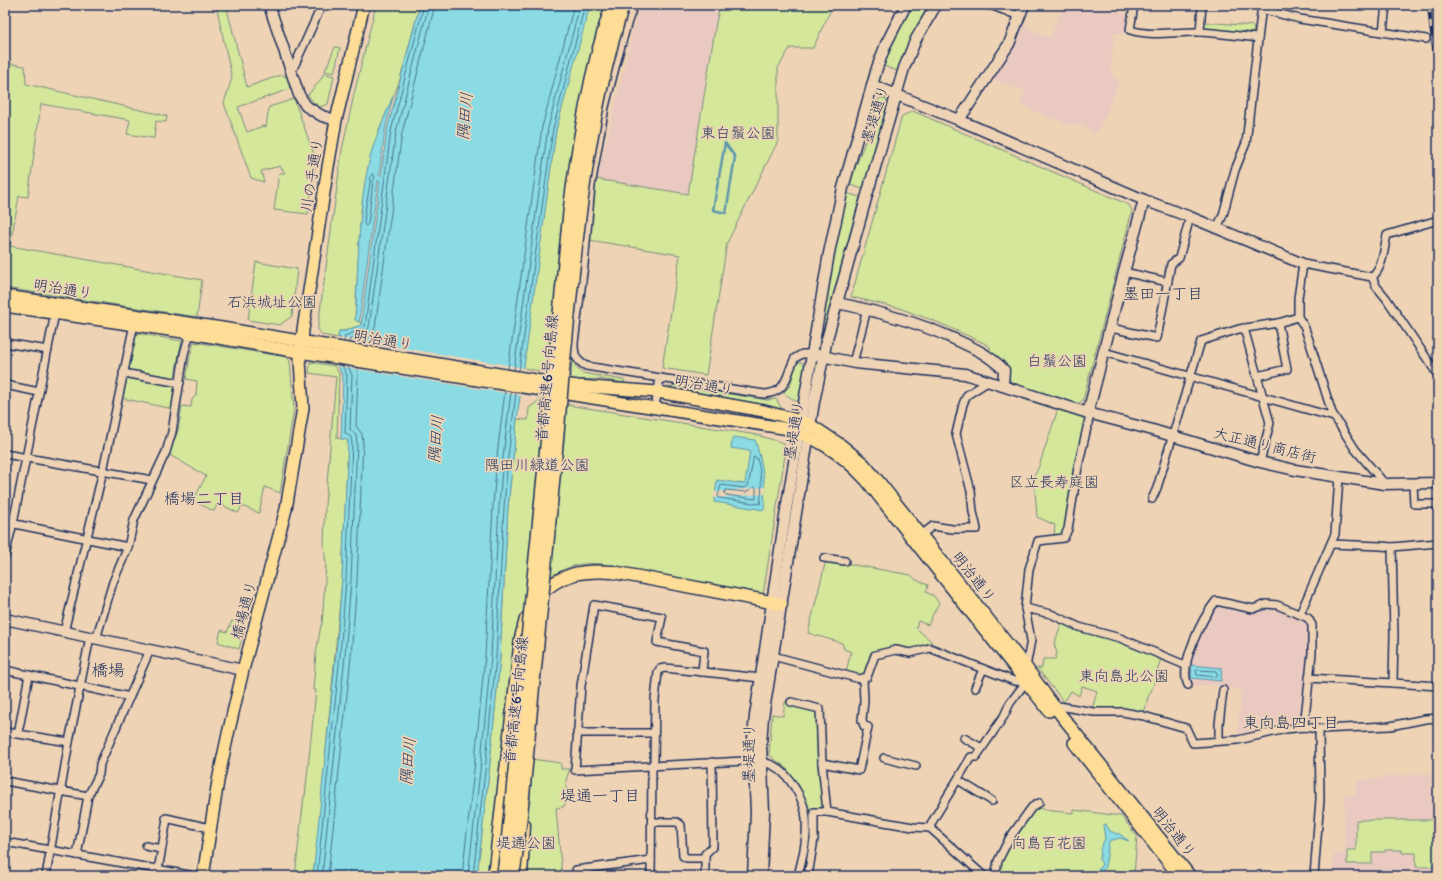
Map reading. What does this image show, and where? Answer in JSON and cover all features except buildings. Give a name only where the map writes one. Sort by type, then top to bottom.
[{"type":"highway","name":"首都高速6号向島線","points":[[503,876],[530,631],[570,207],[578,149],[588,96],[600,45],[612,5]]},
{"type":"highway","name":"首都高速6号向島線","points":[[513,876],[525,772],[568,315],[581,208],[596,113],[623,5]]},
{"type":"highway","points":[[494,876],[521,638],[527,617],[536,598],[550,586],[565,577],[598,571],[613,572],[777,603]]},
{"type":"highway","points":[[522,876],[525,772]]},
{"type":"main road","name":"川の手通り","points":[[301,347],[325,180],[336,120],[364,5]]},
{"type":"main road","name":"明治通り","points":[[5,296],[222,328],[301,347]]},
{"type":"main road","name":"明治通り","points":[[5,306],[190,333],[301,347],[540,385],[655,407],[783,428],[804,434],[830,448],[848,461],[866,480],[1179,876]]},
{"type":"main road","name":"橋場通り","points":[[203,876],[218,781],[243,670],[286,509],[303,408],[300,373],[301,347]]},
{"type":"main road","name":"明治通り","points":[[540,385],[578,386],[658,392],[764,411],[806,423],[841,445],[864,464],[880,483],[1026,667],[1053,705],[1190,876]]},
{"type":"street","points":[[269,5],[299,95],[306,106],[322,116],[336,120]]},
{"type":"street","points":[[292,71],[322,5]]},
{"type":"street","points":[[634,5],[617,60],[605,108],[591,186],[584,265],[574,343],[574,353],[578,362],[586,366],[771,394],[785,384],[795,358],[802,354],[811,354]]},
{"type":"street","name":"墨堤通り","points":[[806,423],[811,354],[836,217],[872,85],[886,44],[906,5]]},
{"type":"street","name":"墨堤通り","points":[[761,876],[764,812],[758,761],[753,738],[761,678],[777,603],[806,423],[837,303],[904,68],[916,39],[936,5]]},
{"type":"street","points":[[985,5],[992,6],[1019,16]]},
{"type":"street","points":[[959,120],[1009,44],[1024,5]]},
{"type":"street","points":[[1134,5],[1130,30],[1157,34],[1200,32],[1258,38]]},
{"type":"street","points":[[1200,32],[1202,5]]},
{"type":"street","points":[[1383,32],[1386,5]]},
{"type":"street","points":[[1217,228],[1235,170],[1246,143],[1262,7],[1300,19],[1426,39]]},
{"type":"street","points":[[872,85],[959,120],[1144,200],[1190,216],[1303,264],[1372,277]]},
{"type":"street","points":[[1026,667],[1031,640],[1025,608],[1029,569],[1038,541],[1064,538],[1068,529],[1078,467],[1089,419],[1088,413],[1144,200]]},
{"type":"street","points":[[1110,328],[1157,338],[1171,264],[1179,258],[1190,216]]},
{"type":"street","points":[[1372,277],[1376,274],[1381,262],[1387,235],[1438,220]]},
{"type":"street","points":[[1303,264],[1298,298],[1298,317],[1304,326],[1309,340],[1332,413],[1355,449],[1385,484]]},
{"type":"street","points":[[1124,272],[1168,282]]},
{"type":"street","points":[[1372,277],[1376,286],[1386,298],[1438,375]]},
{"type":"street","points":[[837,303],[867,309],[912,322],[981,351],[1004,370],[1003,385]]},
{"type":"street","points":[[853,363],[867,309]]},
{"type":"street","points":[[5,556],[14,523],[55,313]]},
{"type":"street","points":[[1152,499],[1201,341],[1244,328],[1278,323],[1298,317]]},
{"type":"street","points":[[1257,376],[1287,369],[1278,323]]},
{"type":"street","points":[[64,632],[103,471],[134,324]]},
{"type":"street","points":[[1244,328],[1270,423],[1260,462]]},
{"type":"street","points":[[46,876],[80,687],[93,638],[113,582],[128,546],[134,520],[166,452],[172,432],[184,354],[190,333]]},
{"type":"street","points":[[5,343],[48,350]]},
{"type":"street","points":[[1104,352],[1334,417]]},
{"type":"street","name":"大正通り商店街","points":[[811,354],[853,363],[965,374],[1088,413],[1173,435],[1260,462],[1339,478],[1385,484],[1438,483]]},
{"type":"street","points":[[123,373],[180,383]]},
{"type":"street","points":[[655,407],[660,378]]},
{"type":"street","points":[[921,535],[933,526],[952,529],[977,528],[973,512],[971,491],[956,434],[967,395],[989,381]]},
{"type":"street","points":[[5,385],[39,392]]},
{"type":"street","points":[[5,454],[152,480]]},
{"type":"street","points":[[1300,614],[1335,534],[1339,478]]},
{"type":"street","points":[[1413,484],[1414,504],[1437,504],[1438,509]]},
{"type":"street","points":[[5,522],[128,546]]},
{"type":"street","points":[[1331,544],[1392,547],[1438,543]]},
{"type":"street","points":[[1392,547],[1394,635],[1393,683]]},
{"type":"street","points":[[824,558],[845,561]]},
{"type":"street","points":[[1188,685],[1185,679],[1185,665],[1203,621],[1208,611],[1216,601],[1253,609],[1267,604],[1277,605],[1308,618],[1312,624],[1312,653],[1304,727]]},
{"type":"street","name":"墨堤通り","points":[[753,876],[758,761],[763,717],[773,656],[777,603]]},
{"type":"street","points":[[702,672],[704,651],[657,642],[662,617],[594,605],[583,668],[575,770],[712,762],[758,761],[773,765],[779,768],[794,786],[804,811],[805,845],[798,876]]},
{"type":"street","points":[[1025,608],[1051,614],[1079,627],[1120,638],[1185,665]]},
{"type":"street","points":[[5,619],[243,670]]},
{"type":"street","points":[[773,656],[860,679],[868,677],[875,655],[896,650],[910,654],[930,648],[1014,681],[1026,682]]},
{"type":"street","points":[[78,854],[88,796],[99,774],[100,764],[150,650]]},
{"type":"street","points":[[651,876],[652,766],[654,761],[655,700],[658,672],[660,669],[665,668],[761,678]]},
{"type":"street","points":[[975,688],[983,669]]},
{"type":"street","points":[[5,670],[130,697]]},
{"type":"street","points":[[18,734],[29,675]]},
{"type":"street","points":[[822,762],[859,770],[868,727],[864,726],[862,720],[864,701],[863,678]]},
{"type":"street","points":[[1309,678],[1438,686]]},
{"type":"street","points":[[930,828],[932,822],[971,757],[976,757],[1004,716],[1010,703],[1026,682]]},
{"type":"street","points":[[1219,741],[1219,724],[1223,690]]},
{"type":"street","points":[[791,702],[820,709],[822,762],[827,812]]},
{"type":"street","points":[[1053,705],[1094,712],[1123,712],[1144,716],[1186,728],[1193,743],[1249,738],[1286,729],[1304,727],[1318,729],[1390,726],[1438,718]]},
{"type":"street","points":[[1314,876],[1320,799],[1318,729]]},
{"type":"street","points":[[5,732],[69,742]]},
{"type":"street","points":[[577,733],[654,733]]},
{"type":"street","points":[[964,738],[982,748]]},
{"type":"street","points":[[884,758],[916,766]]},
{"type":"street","points":[[705,876],[705,854],[713,846],[712,762]]},
{"type":"street","points":[[958,780],[992,801]]},
{"type":"street","points":[[5,781],[88,796]]},
{"type":"street","points":[[996,876],[998,861],[1009,839],[1032,807],[1039,803]]},
{"type":"street","points":[[808,876],[814,839],[814,812],[827,812],[913,827],[930,828],[984,876]]},
{"type":"street","points":[[158,873],[166,819],[210,828]]},
{"type":"street","points":[[652,822],[677,822],[681,825],[683,856],[687,858],[705,858]]},
{"type":"street","points":[[5,842],[78,854],[158,873],[195,876]]},
{"type":"street","points":[[146,846],[161,849]]},
{"type":"street","points":[[576,870],[651,860]]},
{"type":"shaded area","points":[[642,5],[720,5],[688,194],[596,179],[611,123],[635,20]]},
{"type":"shaded area","points":[[1064,5],[1099,5],[1129,15],[1126,33],[1114,33],[1111,71],[1119,84],[1097,134],[1083,126],[1067,125],[1020,105],[1025,91],[993,79],[1016,39],[1021,25],[1050,38]]},
{"type":"shaded area","points":[[1216,605],[1235,607],[1243,611],[1280,609],[1302,618],[1309,625],[1311,631],[1304,717],[1295,725],[1238,734],[1238,719],[1241,702],[1240,690],[1216,685],[1190,687],[1188,665],[1205,622]]},
{"type":"shaded area","points":[[1431,774],[1432,791],[1438,792],[1438,876],[1332,876],[1334,855],[1345,852],[1344,796],[1356,795],[1356,781],[1392,776]]},
{"type":"green space","points":[[216,5],[226,5],[247,87],[281,75],[287,77],[290,89],[238,107],[247,132],[263,126],[266,127],[269,107],[294,99],[316,160],[308,214],[274,210],[279,173],[285,173],[280,166],[261,171],[264,182],[251,178],[224,103],[232,78]]},
{"type":"green space","points":[[376,5],[420,5],[399,83],[378,132],[368,168],[361,211],[355,319],[361,323],[361,326],[345,331],[339,331],[338,338],[322,335],[318,329],[318,326],[342,150]]},
{"type":"green space","points":[[589,5],[617,5],[557,371],[540,371],[523,368],[556,130]]},
{"type":"green space","name":"東白鬚公園","points":[[720,5],[833,5],[813,48],[790,48],[778,68],[778,141],[727,243],[706,375],[662,368],[680,255],[589,240],[596,179],[688,194]]},
{"type":"green space","points":[[912,5],[929,5],[916,27],[897,71],[884,66],[893,43]]},
{"type":"green space","points":[[1204,22],[1254,26],[1253,33],[1206,29],[1204,28]]},
{"type":"green space","points":[[335,47],[340,48],[334,73],[325,71]]},
{"type":"green space","points":[[5,63],[25,66],[26,84],[167,116],[166,122],[156,121],[154,138],[127,134],[130,120],[41,104],[28,197],[19,196],[10,246],[202,280],[197,317],[5,288]]},
{"type":"green space","points":[[324,73],[334,76],[328,104],[320,107],[313,102],[308,95]]},
{"type":"green space","points":[[881,98],[885,98],[888,103],[863,189],[850,185],[868,134],[877,101]]},
{"type":"green space","name":"白鬚公園","points":[[913,111],[1129,205],[1132,211],[1083,400],[1077,405],[1012,383],[1008,372],[987,350],[991,348],[984,343],[937,322],[899,308],[851,297],[902,116]]},
{"type":"green space","points":[[846,193],[860,197],[824,328],[821,327],[838,226]]},
{"type":"green space","name":"石浜城址公園","points":[[256,262],[297,269],[292,316],[280,325],[248,320]]},
{"type":"green space","points":[[136,333],[182,341],[174,379],[131,371],[129,367]]},
{"type":"green space","points":[[194,342],[287,357],[290,361],[294,409],[280,493],[265,487],[259,513],[242,506],[238,513],[218,503],[214,511],[193,501],[206,476],[168,454],[178,431],[182,406],[191,407],[192,400],[196,395],[197,381],[186,379]]},
{"type":"green space","points":[[574,360],[576,368],[582,373],[624,380],[625,383],[600,379],[571,380],[572,361]]},
{"type":"green space","points":[[310,362],[335,366],[339,374],[337,438],[348,439],[348,443],[342,580],[317,845],[313,876],[295,876],[316,690],[313,690],[316,653],[322,625],[326,564],[324,546],[325,506],[336,377],[309,373]]},
{"type":"green space","points":[[800,362],[805,366],[798,402],[783,393],[790,386],[796,364]]},
{"type":"green space","points":[[126,375],[177,386],[173,409],[121,398]]},
{"type":"green space","points":[[673,385],[767,400],[776,399],[782,409],[673,389]]},
{"type":"green space","points":[[541,399],[568,403],[568,405],[757,435],[783,443],[786,449],[763,595],[601,564],[581,564],[562,570],[550,577],[508,800],[530,802],[531,759],[561,763],[561,769],[570,769],[566,780],[567,801],[563,807],[556,808],[562,876],[477,876],[500,657],[508,507],[517,419],[528,420],[529,408]]},
{"type":"green space","name":"区立長寿庭園","points":[[1058,409],[1085,417],[1066,531],[1062,535],[1054,536],[1055,525],[1037,517],[1034,477]]},
{"type":"green space","points":[[826,560],[911,575],[916,580],[928,585],[926,592],[933,595],[939,603],[928,625],[918,621],[916,628],[932,642],[910,649],[894,645],[886,649],[871,652],[865,672],[859,676],[846,672],[851,652],[844,649],[842,643],[808,633]]},
{"type":"green space","points":[[232,621],[245,626],[239,649],[218,642],[221,630],[227,632]]},
{"type":"green space","name":"東向島北公園","points":[[1063,621],[1082,631],[1123,643],[1161,658],[1144,713],[1122,708],[1092,710],[1097,691],[1082,686],[1079,696],[1071,691],[1064,702],[1037,668],[1042,668],[1043,659],[1055,659],[1057,653],[1054,644]]},
{"type":"green space","points":[[785,702],[816,710],[818,712],[824,810],[807,809],[799,786],[785,767],[769,755],[772,714],[783,716]]},
{"type":"green space","name":"向島百花園","points":[[1038,808],[1052,811],[1074,813],[1074,810],[1121,816],[1137,836],[1134,876],[997,876],[1003,857],[1011,840],[1033,810]]},
{"type":"green space","points":[[1356,820],[1436,820],[1436,850],[1438,850],[1438,867],[1416,867],[1416,853],[1402,853],[1402,850],[1372,852],[1372,864],[1347,864],[1347,850],[1356,850]]},
{"type":"water","name":"隅田川","points":[[420,5],[590,5],[556,130],[517,419],[508,507],[500,657],[477,876],[313,876],[336,654],[342,580],[348,440],[341,439],[343,374],[341,374],[339,367],[336,365],[341,338],[338,337],[339,331],[345,331],[361,325],[380,181],[378,181],[359,322],[355,320],[358,256],[361,213],[367,171],[374,143],[393,96],[385,130],[379,175],[381,176],[387,130]]},
{"type":"water","points":[[733,437],[755,440],[763,475],[765,492],[764,510],[714,502],[717,480],[745,484],[750,451],[731,448]]},
{"type":"water","points":[[1192,665],[1222,668],[1221,681],[1191,678]]},
{"type":"water","points":[[1106,824],[1109,830],[1116,834],[1118,833],[1129,841],[1120,838],[1109,841],[1104,869],[1099,876],[1094,876],[1102,864],[1099,859],[1101,853],[1100,849],[1105,839],[1103,825]]},
{"type":"pier","points":[[341,338],[525,368],[522,396],[336,366]]},
{"type":"pier","points":[[765,487],[765,494],[713,498],[714,492]]},
{"type":"waterway","points":[[725,143],[735,157],[726,213],[713,210],[725,143]]},
{"type":"tunnel","points":[[1426,39],[1438,44]]},
{"type":"railway","points":[[1429,5],[1438,74]]},
{"type":"district","name":"墨田一丁目","points":[[1163,293]]},
{"type":"district","name":"橋場二丁目","points":[[204,498]]},
{"type":"district","name":"橋場","points":[[108,670]]},
{"type":"district","name":"東向島四丁目","points":[[1291,722]]},
{"type":"district","name":"堤通一丁目","points":[[600,795]]},
{"type":"park label","name":"隅田川緑道公園","points":[[537,465]]},
{"type":"park label","name":"堤通公園","points":[[526,843]]}]
